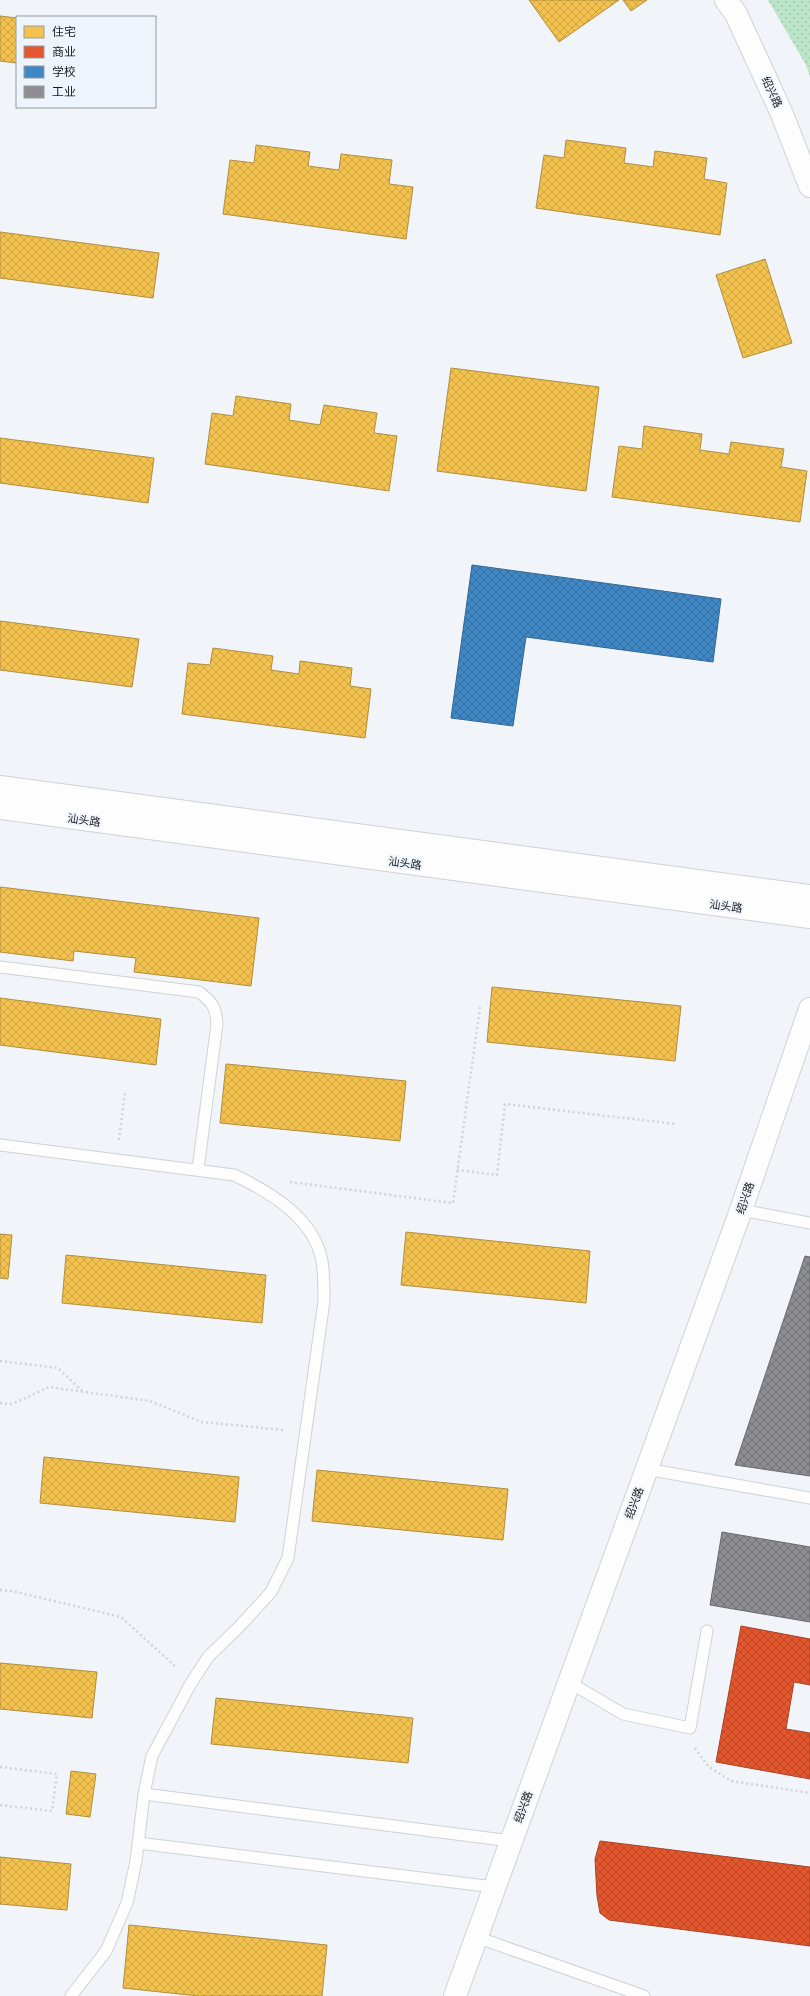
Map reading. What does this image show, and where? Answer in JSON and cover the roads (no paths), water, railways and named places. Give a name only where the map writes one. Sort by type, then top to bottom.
[{"type":"street","name":"绍兴路","points":[[726,0],[736,14],[782,114],[810,186]]},
{"type":"street","name":"汕头路","points":[[0,787],[810,896]]},
{"type":"street","name":"汕头路","points":[[0,808],[810,917]]},
{"type":"street","name":"绍兴路","points":[[455,1996],[741,1210],[810,1008]]},
{"type":"lane","points":[[0,967],[199,992],[210,1001],[217,1012],[217,1024],[198,1169]]},
{"type":"lane","points":[[0,1145],[198,1169],[234,1175],[263,1189],[283,1204],[300,1220],[314,1241],[321,1260],[324,1301],[288,1558],[270,1592],[238,1628],[208,1657],[190,1685],[152,1756],[144,1794],[138,1843],[127,1903],[106,1951],[71,1996]]},
{"type":"lane","points":[[741,1210],[810,1223]]},
{"type":"lane","points":[[646,1469],[810,1498]]},
{"type":"lane","points":[[569,1682],[623,1714],[690,1728],[707,1631]]},
{"type":"lane","points":[[144,1794],[511,1841]]},
{"type":"lane","points":[[138,1843],[494,1887]]},
{"type":"lane","points":[[476,1937],[644,1996]]}]
